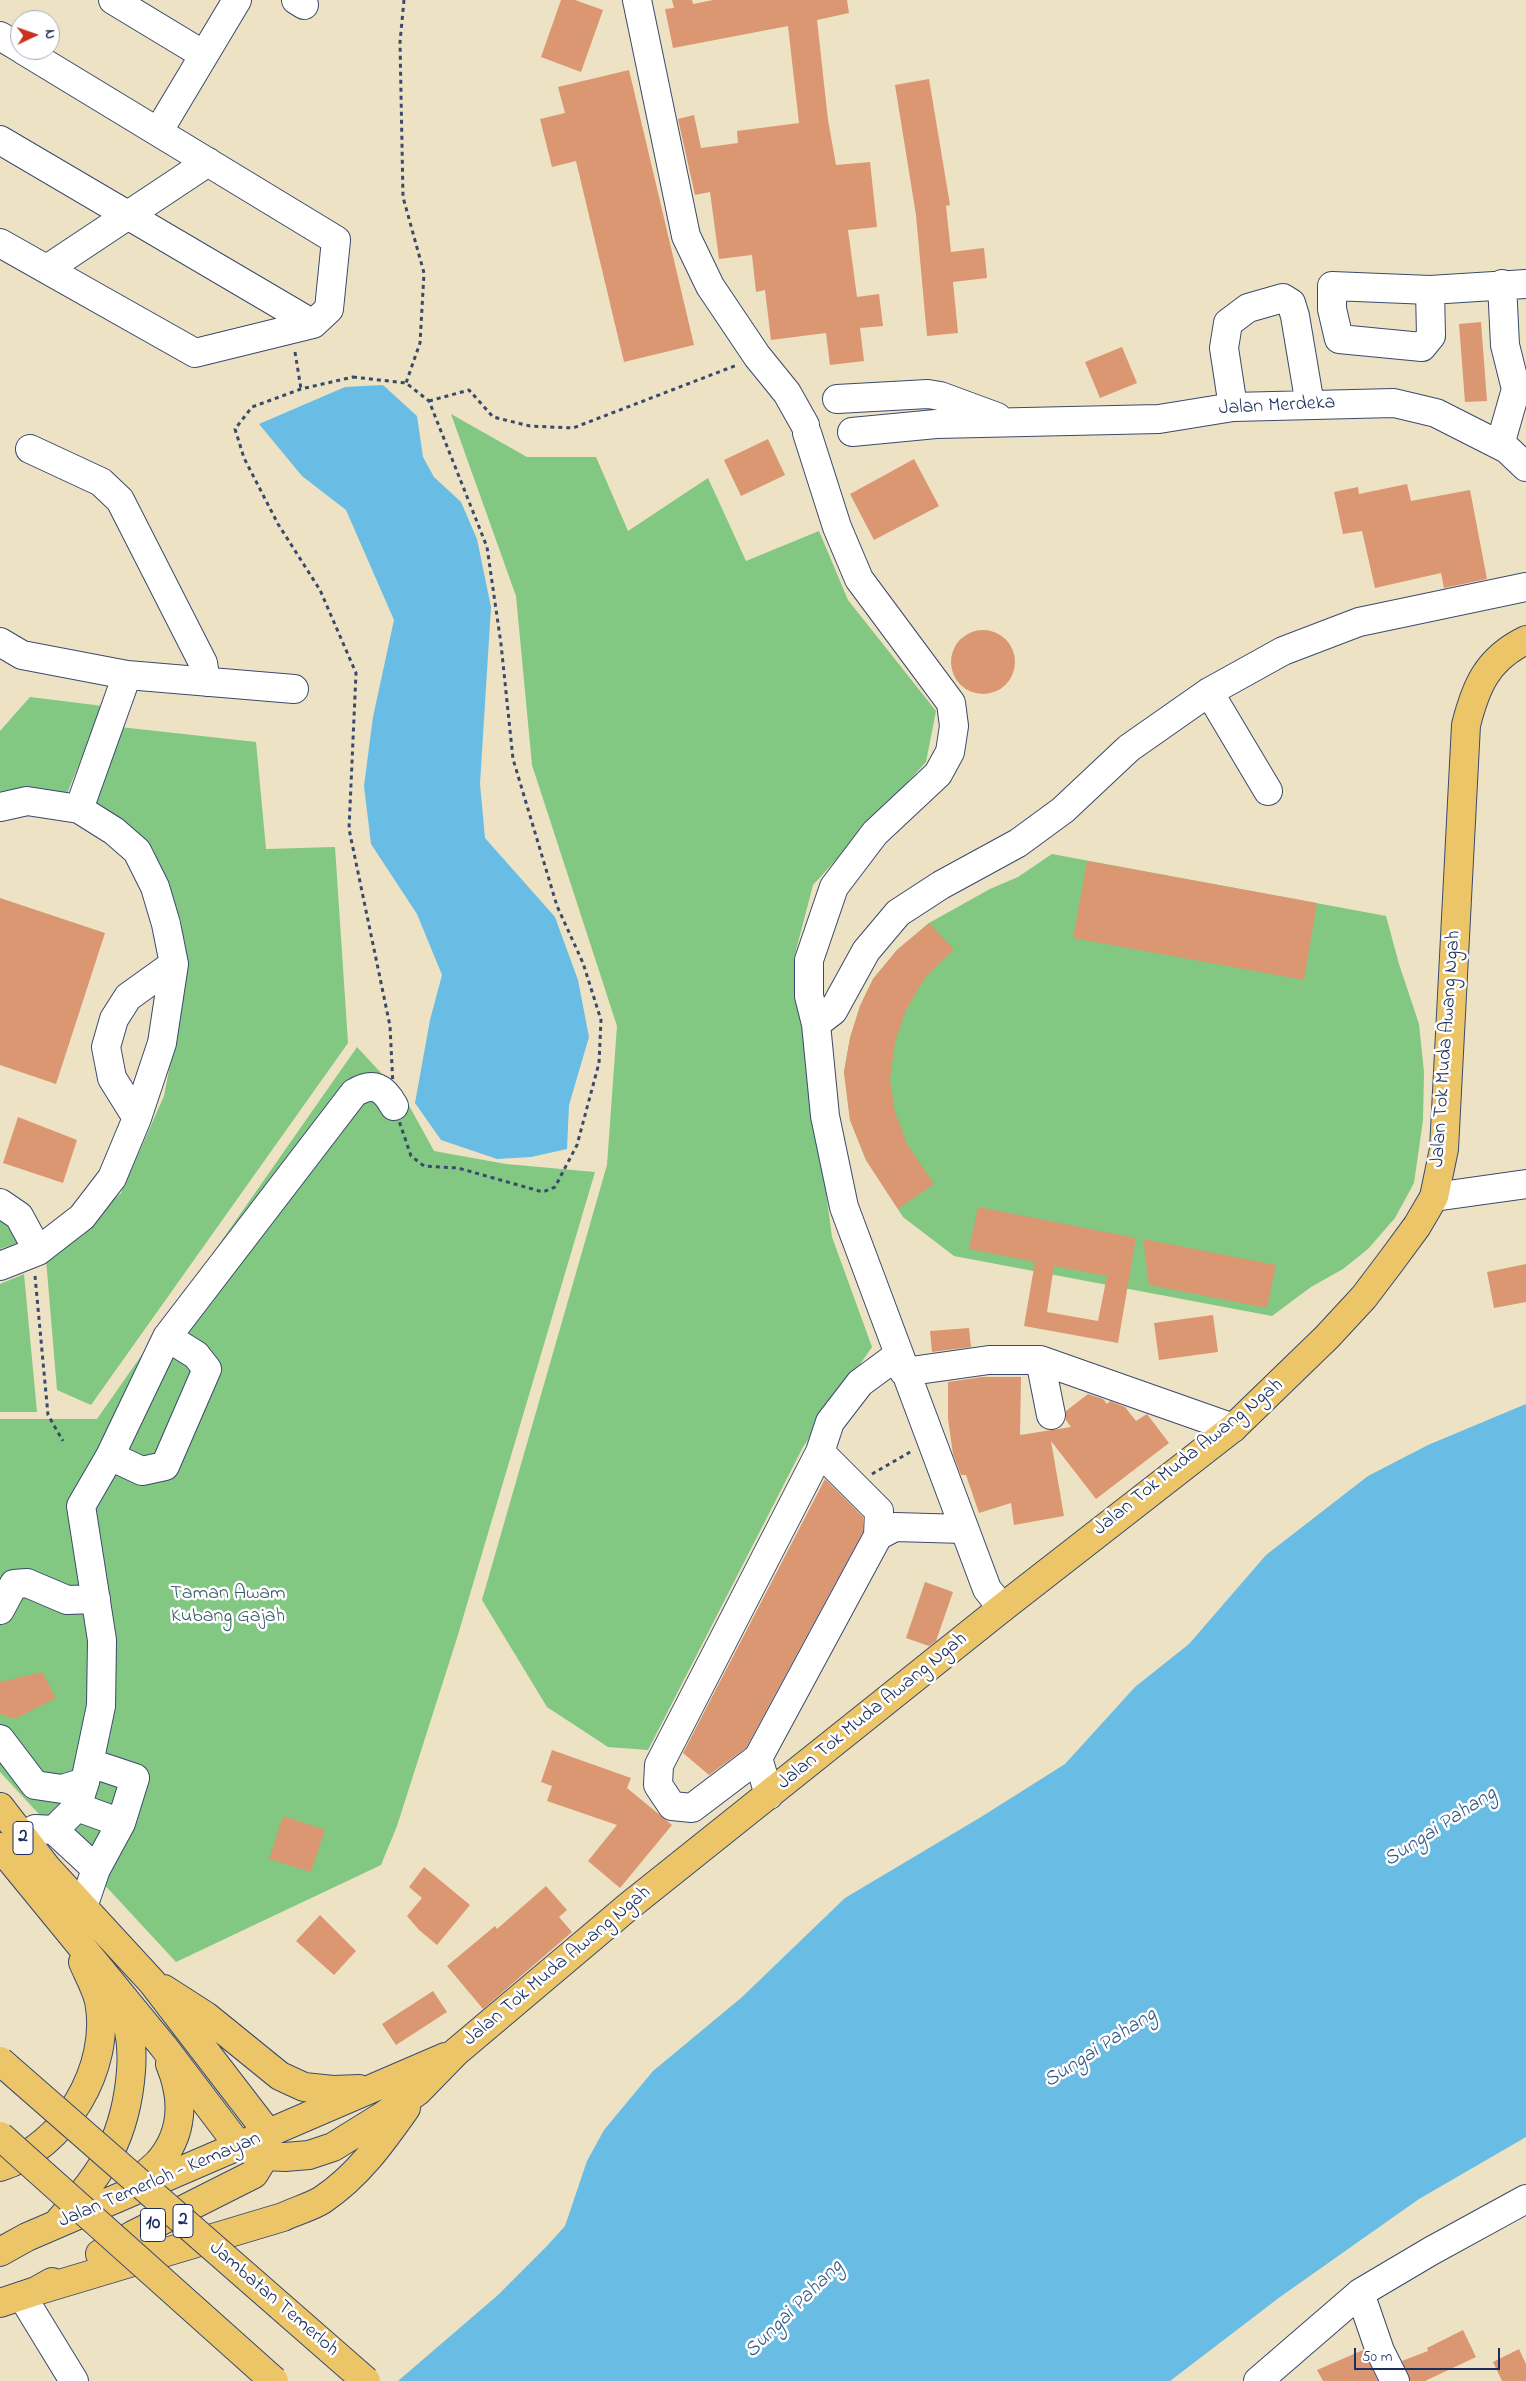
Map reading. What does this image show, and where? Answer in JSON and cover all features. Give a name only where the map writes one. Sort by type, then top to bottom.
[{"type":"main road","name":"Jalan Tok Muda Awang Ngah","points":[[267,2144],[293,2156],[309,2154],[333,2147],[383,2116],[418,2091],[456,2052],[629,1906],[1002,1608],[1233,1428],[1290,1375],[1364,1296],[1417,1226],[1434,1197],[1444,1149],[1466,726],[1475,692],[1491,665],[1515,645],[1526,640]]},
{"type":"main road","name":"2","points":[[5,1827],[83,1907]]},
{"type":"main road","name":"2","points":[[5,1827],[71,1934],[163,2046],[239,2146]]},
{"type":"main road","points":[[83,1907],[152,1982],[267,2144]]},
{"type":"main road","points":[[0,2167],[24,2156],[57,2130],[71,2113],[94,2070],[100,2036],[99,2001],[71,1934]]},
{"type":"main road","points":[[54,2226],[100,2171],[118,2136],[129,2101],[132,2059],[128,2019],[109,1980]]},
{"type":"main road","points":[[152,1982],[206,2016],[280,2076],[304,2087],[333,2090],[370,2088]]},
{"type":"main road","points":[[116,2199],[158,2162],[171,2143],[177,2126],[180,2106],[179,2084],[163,2046]]},
{"type":"main road","name":"Jalan Tok Muda Awang Ngah","points":[[267,2144],[370,2088],[456,2052]]},
{"type":"main road","name":"Jambatan Temerloh","points":[[0,2062],[366,2381]]},
{"type":"main road","points":[[19,2297],[283,2217],[321,2200],[356,2172],[378,2147],[418,2091]]},
{"type":"main road","points":[[0,2136],[274,2381]]},
{"type":"main road","name":"Jalan Temerloh - Kemayan","points":[[0,2252],[54,2226],[239,2146],[267,2144],[254,2174],[133,2234],[19,2297]]},
{"type":"main road","points":[[0,2236],[27,2238]]},
{"type":"street","points":[[113,0],[204,55]]},
{"type":"street","points":[[158,132],[237,0]]},
{"type":"street","points":[[637,0],[686,236],[710,286],[757,356],[787,393],[815,415],[824,484],[836,527],[859,579],[950,703],[954,726],[950,752],[938,774],[875,833],[834,887],[809,960],[809,996],[816,1024],[825,1116],[844,1207],[901,1364],[987,1589],[1002,1608]]},
{"type":"street","points":[[0,243],[195,353],[302,326],[329,309],[336,240],[39,60]]},
{"type":"street","points":[[0,140],[126,214],[302,326]]},
{"type":"street","points":[[46,269],[126,214],[208,162]]},
{"type":"street","points":[[1430,290],[1514,284],[1505,345],[1521,391],[1500,445]]},
{"type":"street","points":[[1232,407],[1224,348],[1228,322],[1248,308],[1283,298],[1291,303],[1295,316],[1310,405]]},
{"type":"street","name":"Jalan Merdeka","points":[[815,415],[928,394],[940,396],[1010,421]]},
{"type":"street","points":[[815,415],[843,402],[852,413],[824,484]]},
{"type":"street","name":"Jalan Merdeka","points":[[842,440],[936,424],[1158,419],[1232,407],[1394,403],[1436,413],[1500,445],[1526,467]]},
{"type":"street","points":[[815,415],[818,444],[842,440]]},
{"type":"street","points":[[30,449],[101,482],[120,500],[203,663],[206,682]]},
{"type":"street","points":[[816,1024],[833,1011],[866,951],[898,913],[941,885],[1018,843],[1063,810],[1129,748],[1209,692],[1283,651],[1359,622],[1526,587]]},
{"type":"street","points":[[0,642],[22,655],[126,675],[294,689]]},
{"type":"street","points":[[79,809],[126,675]]},
{"type":"street","points":[[1209,692],[1268,791]]},
{"type":"street","points":[[0,807],[27,801],[79,809],[114,831],[137,851],[154,887],[166,924],[174,964],[162,1043],[137,1118],[112,1178],[82,1217],[35,1252],[0,1266]]},
{"type":"street","points":[[137,1118],[112,1078],[106,1048],[114,1019],[128,997],[174,964]]},
{"type":"street","points":[[54,1830],[84,1784],[101,1706],[102,1640],[81,1506],[110,1456],[167,1337],[354,1092],[365,1087],[377,1087],[387,1094],[394,1106]]},
{"type":"street","points":[[1434,1197],[1526,1184]]},
{"type":"street","points":[[0,1203],[19,1216],[35,1252]]},
{"type":"street","points":[[110,1456],[142,1471],[165,1466],[207,1369],[196,1355],[167,1337]]},
{"type":"street","points":[[1040,1360],[1051,1415]]},
{"type":"street","points":[[820,1452],[879,1511],[878,1536],[758,1758],[692,1808],[672,1806],[658,1785],[659,1764],[820,1452],[830,1422],[860,1383],[901,1364],[1040,1360],[1233,1428]]},
{"type":"street","points":[[878,1536],[895,1527],[964,1529]]},
{"type":"street","points":[[0,1610],[14,1584],[27,1583],[67,1600],[96,1599]]},
{"type":"street","points":[[0,1740],[35,1785],[62,1789],[84,1784],[135,1778],[121,1823],[96,1869],[83,1907]]},
{"type":"street","points":[[758,1758],[769,1795]]},
{"type":"street","points":[[84,1784],[121,1823]]},
{"type":"street","points":[[5,1827],[54,1830],[96,1869]]},
{"type":"street","points":[[1258,2381],[1360,2293],[1431,2251],[1526,2199]]},
{"type":"street","points":[[1360,2293],[1380,2352],[1395,2381]]},
{"type":"street","points":[[19,2297],[74,2381]]},
{"type":"path","points":[[404,0],[400,42],[403,197],[424,273],[420,343],[406,383]]},
{"type":"path","points":[[301,389],[302,326]]},
{"type":"path","points":[[428,401],[468,390],[493,417],[530,426],[573,428],[757,356]]},
{"type":"path","points":[[353,377],[406,383],[428,401],[487,547],[501,644],[514,759],[557,906],[583,963],[601,1020],[598,1063],[577,1145],[555,1187],[543,1192],[458,1168],[424,1166],[411,1156],[394,1106],[390,1026],[349,829],[356,674],[320,590],[278,524],[244,458],[235,429],[252,407],[301,389],[353,377]]},
{"type":"path","points":[[35,1252],[48,1415],[63,1441]]},
{"type":"path","points":[[857,1490],[869,1476],[930,1440]]},
{"type":"green space","points":[[451,414],[527,457],[596,457],[628,531],[708,478],[746,561],[819,531],[848,600],[936,711],[926,762],[813,885],[794,958],[832,1237],[872,1347],[803,1447],[648,1750],[608,1747],[547,1707],[482,1600],[607,1165],[617,1026],[532,765],[516,596]]},
{"type":"green space","points":[[30,697],[103,706],[66,796],[0,797],[0,731]]},
{"type":"green space","points":[[120,727],[256,742],[266,849],[335,847],[348,1043],[91,1405],[57,1390],[46,1259],[121,1193],[164,1096],[187,975],[181,921],[153,849],[95,806]]},
{"type":"green space","points":[[1052,854],[1386,916],[1399,964],[1419,1024],[1424,1072],[1423,1120],[1414,1183],[1395,1218],[1368,1249],[1343,1269],[1311,1287],[1272,1316],[954,1256],[903,1217],[866,1160],[850,1120],[844,1072],[850,1038],[860,1006],[873,979],[897,950],[929,923],[990,889],[1018,877]]},
{"type":"green space","name":"Taman Awam Kubang Gajah","points":[[357,1047],[406,1100],[434,1151],[506,1164],[595,1172],[457,1638],[397,1826],[381,1865],[176,1962],[0,1772],[0,1419],[97,1419]]},
{"type":"green space","points":[[0,1212],[20,1242],[0,1249]]},
{"type":"green space","points":[[24,1274],[37,1412],[0,1412],[0,1284]]},
{"type":"water","points":[[383,385],[417,416],[423,457],[434,477],[461,502],[477,539],[491,607],[480,784],[485,838],[555,917],[578,980],[589,1037],[569,1105],[567,1149],[531,1157],[497,1159],[441,1140],[415,1103],[430,1020],[442,975],[417,914],[371,844],[364,786],[373,717],[394,620],[346,510],[302,476],[259,424],[345,387]]},
{"type":"water","name":"Sungai Pahang","points":[[1526,1404],[1526,2137],[1419,2199],[1280,2297],[1170,2381],[398,2381],[498,2295],[565,2226],[587,2161],[604,2130],[653,2071],[741,1998],[845,1898],[981,1817],[1065,1764],[1135,1687],[1189,1644],[1266,1555],[1368,1476],[1428,1445]]},
{"type":"building","points":[[561,0],[575,0],[603,10],[581,72],[541,57]]},
{"type":"building","points":[[672,0],[692,0],[693,4],[713,0],[847,0],[849,13],[817,20],[828,120],[836,165],[870,162],[877,227],[848,230],[857,297],[879,294],[883,326],[860,328],[864,361],[830,365],[826,333],[771,340],[765,290],[756,292],[752,255],[719,259],[710,192],[695,195],[678,119],[694,115],[701,148],[738,143],[737,131],[799,123],[788,26],[673,48],[665,9],[674,8]]},
{"type":"building","points":[[629,70],[694,345],[624,362],[576,161],[552,167],[540,119],[565,113],[558,87]]},
{"type":"building","points":[[929,79],[950,205],[946,206],[951,252],[984,248],[987,278],[953,282],[958,333],[927,336],[916,215],[895,85]]},
{"type":"building","points":[[1481,322],[1487,401],[1465,402],[1459,324]]},
{"type":"building","points":[[1122,347],[1137,383],[1100,398],[1085,362]]},
{"type":"building","points":[[768,439],[785,475],[741,496],[724,460]]},
{"type":"building","points":[[914,459],[939,506],[874,540],[850,494]]},
{"type":"building","points":[[1407,484],[1411,501],[1470,490],[1487,579],[1444,588],[1441,573],[1375,588],[1362,531],[1343,534],[1334,492],[1358,487],[1359,494]]},
{"type":"building","points":[[977,630],[989,630],[1006,639],[1013,650],[1015,662],[1013,674],[1006,685],[989,694],[977,694],[965,689],[956,680],[951,668],[951,656],[956,644],[965,635]]},
{"type":"building","points":[[1087,861],[1317,903],[1304,980],[1073,938]]},
{"type":"building","points":[[0,898],[105,933],[56,1084],[0,1065]]},
{"type":"building","points":[[929,923],[954,949],[925,978],[906,1010],[895,1042],[890,1079],[895,1112],[907,1144],[934,1184],[898,1209],[866,1160],[850,1120],[844,1072],[850,1038],[860,1006],[873,979],[897,950]]},
{"type":"building","points":[[18,1117],[77,1140],[63,1183],[3,1163]]},
{"type":"building","points":[[978,1207],[1136,1238],[1118,1343],[1024,1326],[1035,1262],[969,1249]],"holes":[[[1054,1266],[1107,1276],[1098,1321],[1047,1312]]]},
{"type":"building","points":[[1143,1239],[1276,1265],[1267,1308],[1149,1285]]},
{"type":"building","points":[[1526,1264],[1526,1302],[1494,1308],[1487,1272]]},
{"type":"building","points":[[1213,1315],[1218,1352],[1159,1360],[1154,1323]]},
{"type":"building","points":[[969,1328],[971,1347],[932,1352],[930,1331]]},
{"type":"building","points":[[982,1377],[1021,1377],[1020,1435],[1071,1427],[1066,1420],[1066,1411],[1088,1394],[1103,1399],[1107,1404],[1110,1401],[1125,1407],[1136,1421],[1147,1414],[1169,1443],[1096,1499],[1051,1441],[1064,1516],[1014,1525],[1011,1503],[979,1513],[966,1475],[961,1475],[953,1454],[948,1419],[948,1382]]},
{"type":"building","points":[[825,1479],[863,1517],[863,1532],[746,1748],[709,1775],[683,1753]]},
{"type":"building","points":[[925,1582],[953,1592],[936,1641],[929,1646],[906,1638]]},
{"type":"building","points":[[42,1672],[56,1698],[15,1719],[0,1714],[0,1682]]},
{"type":"building","points":[[552,1750],[631,1778],[627,1788],[672,1825],[620,1888],[588,1861],[617,1825],[547,1801],[552,1786],[541,1782]]},
{"type":"building","points":[[283,1816],[325,1830],[311,1872],[269,1859]]},
{"type":"building","points":[[424,1867],[470,1905],[437,1945],[419,1930],[407,1916],[422,1898],[409,1887]]},
{"type":"building","points":[[546,1886],[567,1910],[559,1917],[572,1932],[483,2009],[447,1966],[495,1926],[497,1929]]},
{"type":"building","points":[[320,1915],[356,1951],[334,1975],[296,1941]]},
{"type":"building","points":[[433,1991],[447,2012],[396,2045],[382,2024]]},
{"type":"building","points":[[1463,2330],[1476,2357],[1425,2381],[1410,2381],[1402,2361],[1428,2351],[1427,2348]]},
{"type":"building","points":[[1519,2349],[1526,2364],[1526,2381],[1502,2381],[1493,2362]]},
{"type":"building","points":[[1363,2350],[1378,2381],[1323,2381],[1317,2370]]}]
